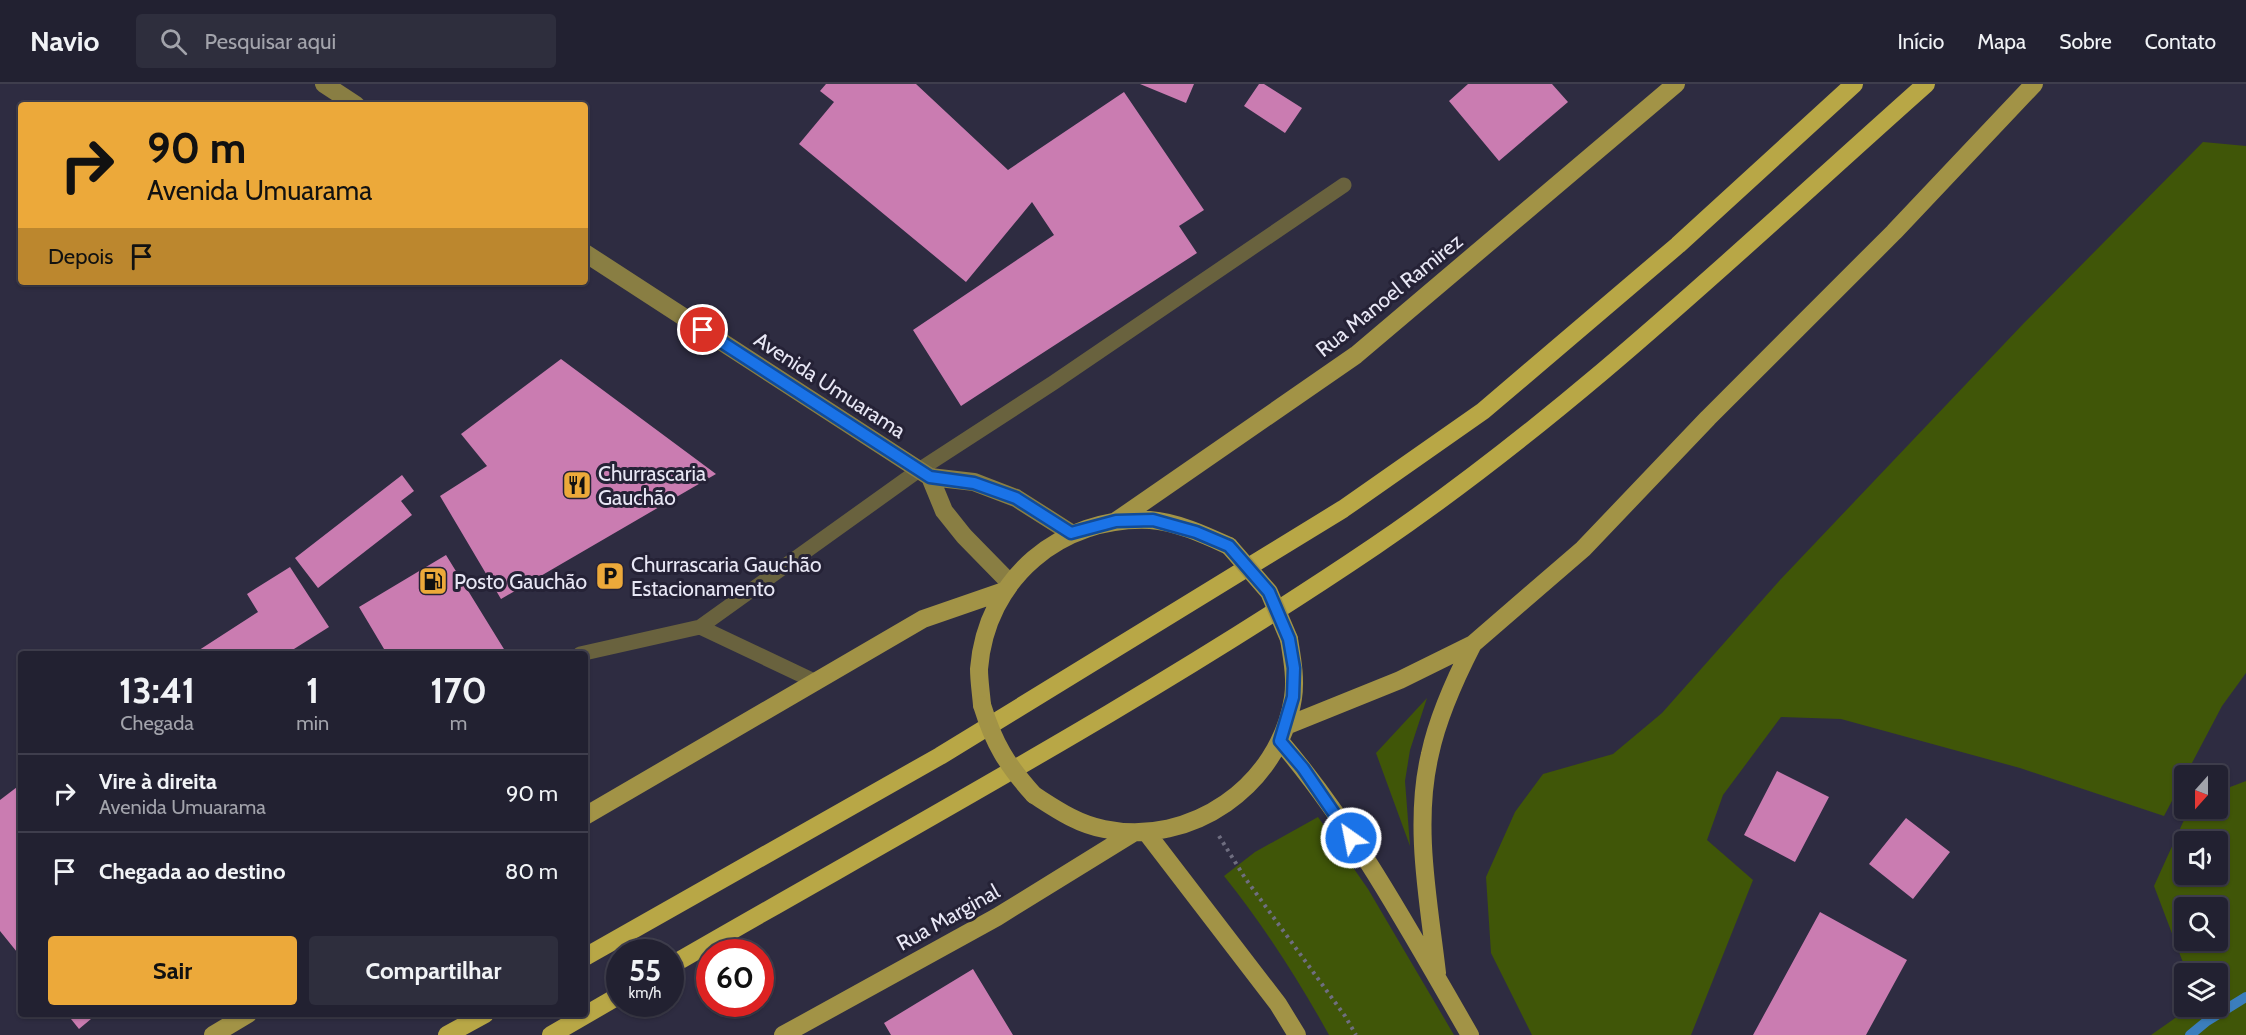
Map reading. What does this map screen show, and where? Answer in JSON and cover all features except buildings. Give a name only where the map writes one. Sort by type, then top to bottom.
[{"type":"highway","points":[[588,955],[940,756],[1343,508],[1483,411],[1678,245],[1854,84]]},
{"type":"highway","points":[[684,958],[1206,656],[1377,545],[1545,422],[1926,84]]},
{"type":"highway","points":[[588,1014],[606,1003]]},
{"type":"highway","points":[[447,1035],[479,1017]]},
{"type":"highway","points":[[551,1035],[582,1017]]},
{"type":"main road","name":"Rua Manoel Ramirez","points":[[1116,521],[1356,355],[1676,84]]},
{"type":"main road","points":[[1283,733],[1473,644],[1583,549],[1708,418],[1894,232],[2034,84]]},
{"type":"main road","points":[[1153,520],[1196,532],[1229,546],[1269,592],[1289,639],[1294,668],[1293,687],[1283,733],[1258,777],[1226,806],[1188,825],[1139,833],[1102,829],[1066,816],[1034,795],[1010,769],[998,749],[982,705],[979,670],[984,636],[1007,587],[1026,564],[1045,548],[1071,533],[1116,521],[1153,520]]},
{"type":"main road","points":[[588,814],[923,619],[1007,587]]},
{"type":"main road","points":[[1438,981],[1426,884],[1425,787],[1439,720],[1473,644]]},
{"type":"main road","points":[[1283,733],[1303,768],[1341,823],[1470,1035]]},
{"type":"main road","points":[[1139,833],[1278,1004],[1297,1035]]},
{"type":"main road","name":"Rua Marginal","points":[[783,1035],[997,917],[1139,833]]},
{"type":"main road","points":[[213,1035],[243,1017]]},
{"type":"street","points":[[324,84],[351,102]]},
{"type":"street","name":"Avenida Umuarama","points":[[588,255],[925,473],[974,483],[1016,498],[1071,533]]},
{"type":"street","points":[[925,473],[944,511],[1007,587]]},
{"type":"lane","points":[[588,652],[700,627],[1344,185]]},
{"type":"lane","points":[[700,627],[814,681]]},
{"type":"path","points":[[1206,815],[1245,878],[1346,1016],[1356,1035]]},
{"type":"green space","points":[[2203,142],[2246,146],[2246,673],[2222,706],[2191,765],[2174,765],[2174,797],[2164,816],[2020,768],[1841,719],[1781,717],[1723,795],[1707,840],[1753,880],[1691,1035],[1532,1035],[1491,953],[1486,877],[1515,812],[1543,774],[1613,754],[1662,713],[1780,580],[2024,323]]},
{"type":"green space","points":[[1427,698],[1410,750],[1405,781],[1410,846],[1376,753]]},
{"type":"green space","points":[[2246,781],[2246,1035],[2151,1035],[2177,1017],[2228,1017],[2228,963],[2183,963],[2179,951],[2228,951],[2228,897],[2174,897],[2174,939],[2154,886],[2174,842],[2174,885],[2228,885],[2228,831],[2179,831],[2184,819],[2228,819],[2228,788]]},
{"type":"green space","points":[[1318,817],[1368,889],[1454,1035],[1329,1035],[1280,953],[1224,876],[1255,852]]},
{"type":"waterway","points":[[2190,1035],[2207,1021],[2246,997]]},
{"type":"place","name":"Churrascaria Gauchão","points":[[577,485]]},
{"type":"place","name":"Churrascaria Gauchão Estacionamento","points":[[610,576]]},
{"type":"place","name":"Posto Gauchão","points":[[433,581]]},
{"type":"route","points":[[703,330],[930,477],[974,483],[1016,498],[1071,533],[1094,525],[1116,521],[1153,520],[1196,532],[1229,546],[1269,592],[1289,639],[1294,668],[1293,697],[1280,741],[1303,768],[1351,838]]}]
